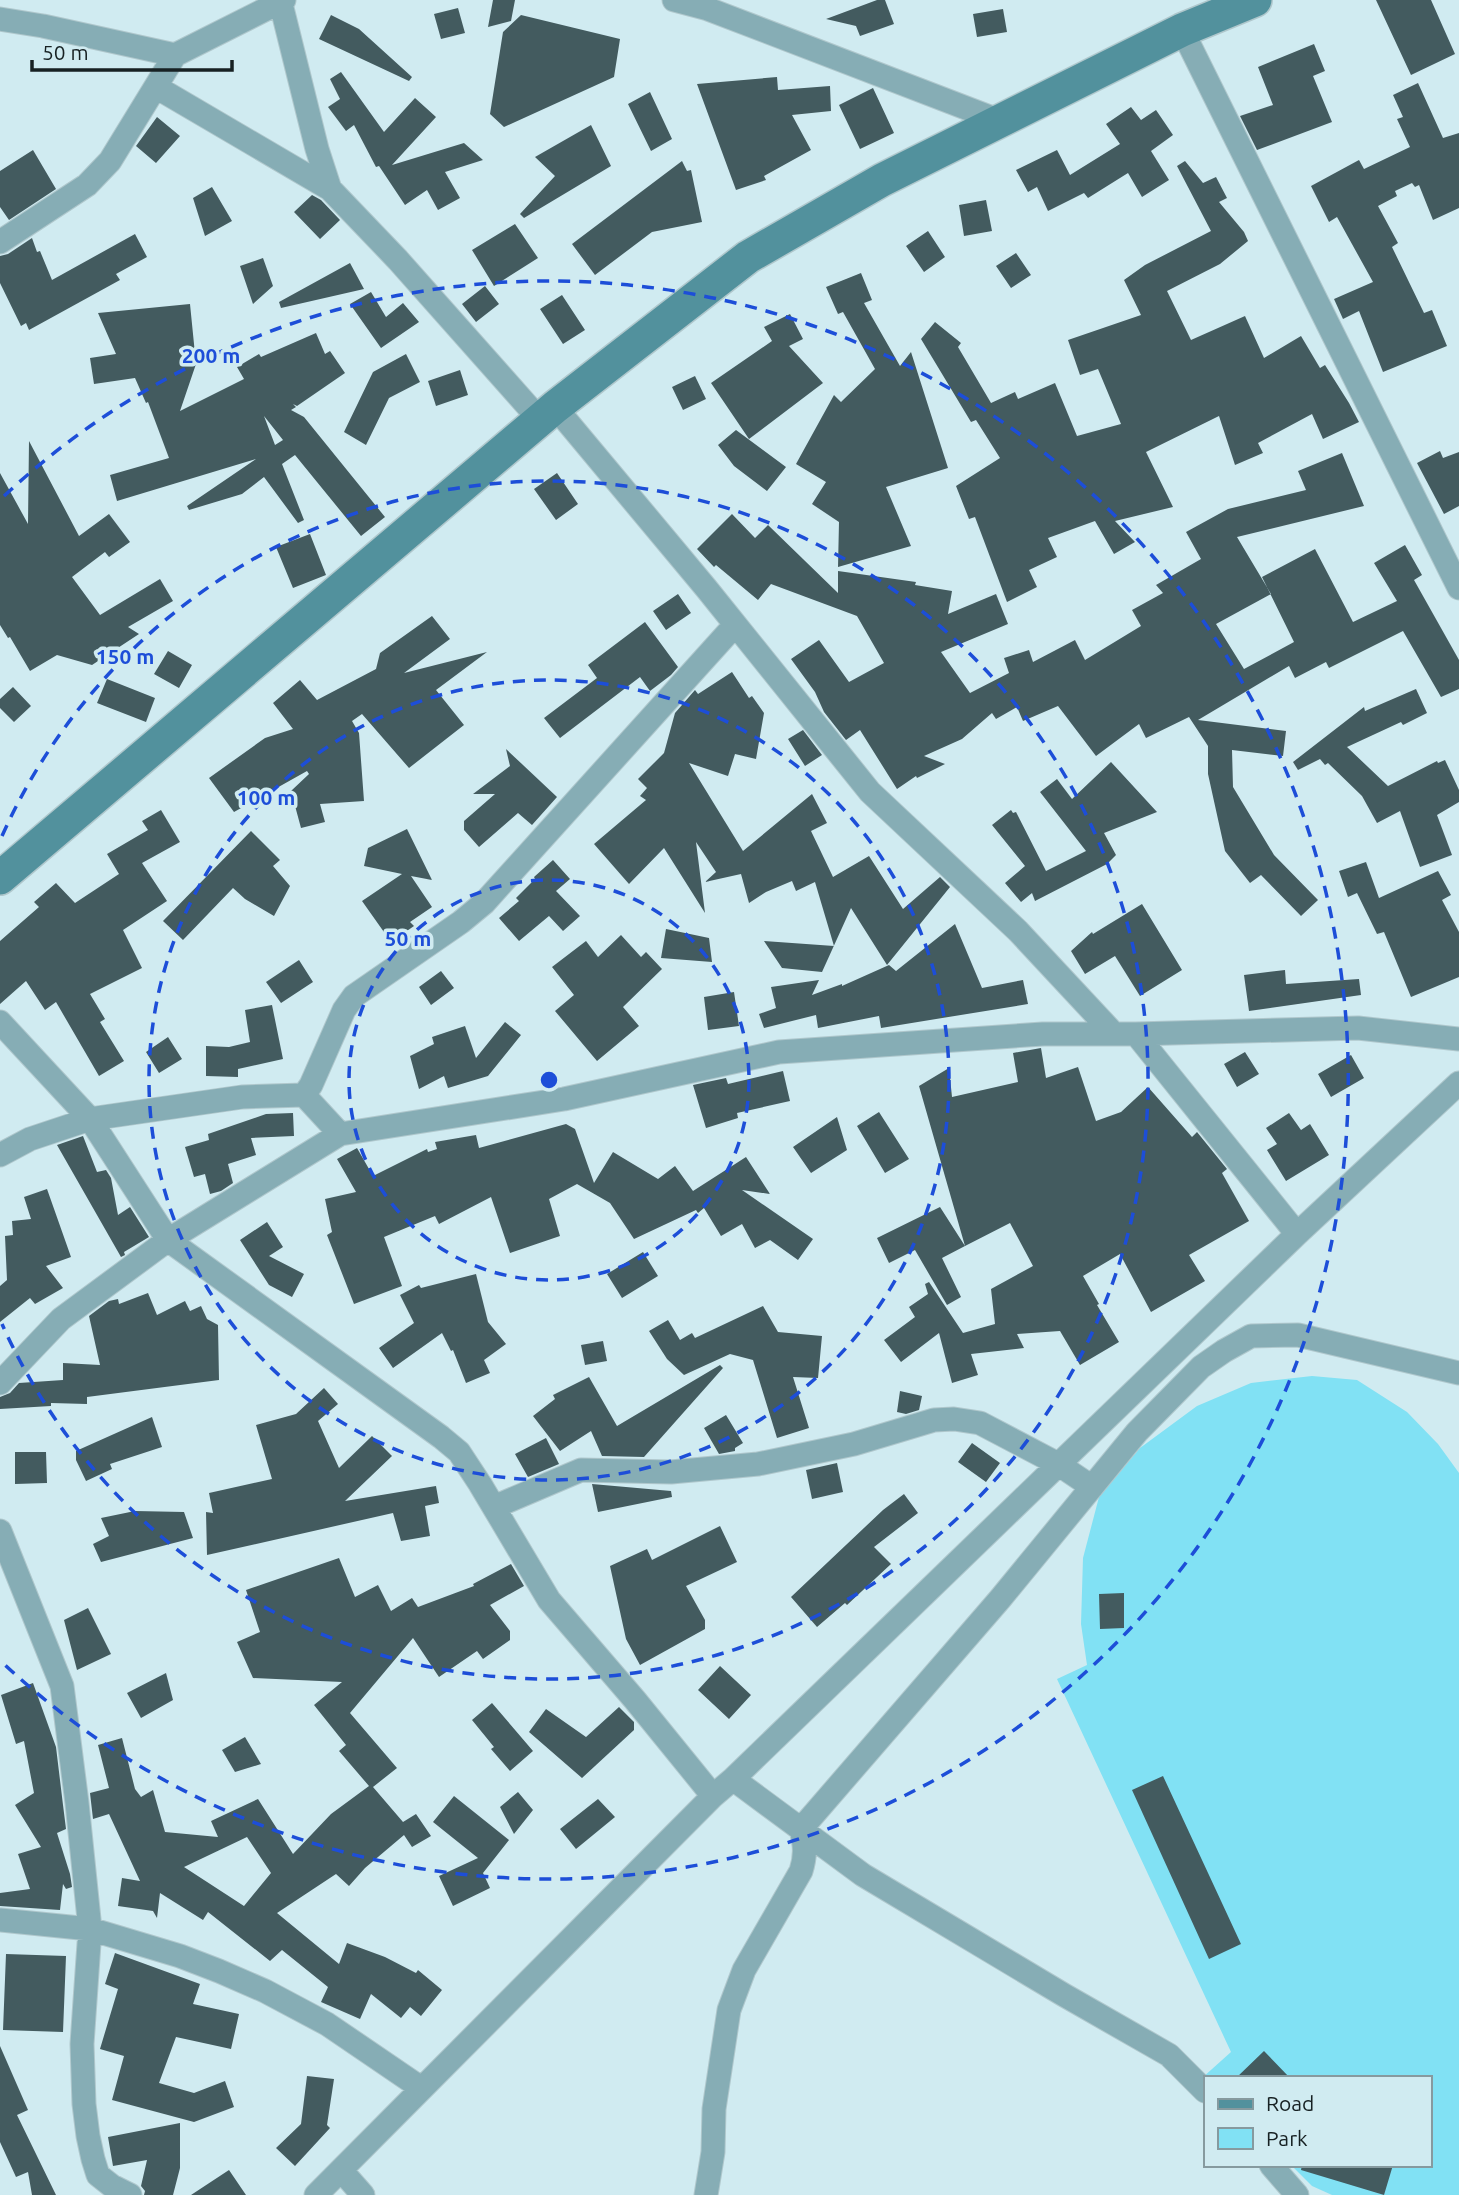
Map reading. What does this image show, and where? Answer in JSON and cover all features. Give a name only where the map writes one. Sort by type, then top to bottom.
[{"type":"street","points":[[0,242],[87,185],[110,161],[175,55],[282,0],[317,149],[330,189]]},
{"type":"street","points":[[674,0],[708,9],[1000,121]]},
{"type":"street","points":[[0,878],[547,414],[748,257],[882,180],[1182,30],[1255,0]]},
{"type":"street","points":[[0,19],[175,55]]},
{"type":"street","points":[[1182,30],[1459,588]]},
{"type":"street","points":[[156,88],[330,189],[547,414],[735,625],[870,792],[1125,1034],[1297,1234]]},
{"type":"street","points":[[304,1095],[344,1010],[354,996],[461,922],[484,902],[735,625]]},
{"type":"street","points":[[0,1022],[90,1119],[168,1240],[459,1452],[549,1600],[713,1796]]},
{"type":"street","points":[[0,1383],[61,1319],[168,1240],[340,1134],[564,1099],[779,1052],[1043,1034],[1358,1028],[1459,1039]]},
{"type":"street","points":[[316,2195],[713,1796],[1297,1234],[1459,1083]]},
{"type":"street","points":[[0,1155],[30,1139],[90,1119],[242,1097],[304,1095],[340,1134]]},
{"type":"street","points":[[801,1829],[1000,1599],[1136,1432],[1201,1367],[1224,1351],[1251,1336],[1298,1335],[1459,1373]]},
{"type":"street","points":[[494,1507],[581,1470],[671,1472],[758,1464],[854,1444],[934,1420],[954,1419],[980,1423],[1058,1464],[1091,1487]]},
{"type":"street","points":[[0,1531],[62,1686],[78,1803],[90,1929],[82,2044],[88,2136],[97,2185],[111,2186],[130,2195]]},
{"type":"street","points":[[733,1779],[863,1875],[1169,2055],[1204,2090]]},
{"type":"street","points":[[711,2192],[714,2109],[729,2010],[744,1970],[801,1871],[806,1857],[801,1829]]},
{"type":"street","points":[[0,1920],[90,1929],[180,1956],[265,1991],[327,2024],[421,2088]]},
{"type":"street","points":[[1273,2167],[1297,2195]]},
{"type":"street","points":[[341,2170],[363,2195]]},
{"type":"green space","points":[[1312,1376],[1357,1380],[1407,1412],[1438,1444],[1459,1473],[1459,2195],[1332,2195],[1312,2186],[1293,2167],[1431,2167],[1431,2076],[1204,2076],[1231,2052],[1057,1679],[1087,1665],[1081,1624],[1083,1558],[1099,1497],[1140,1448],[1197,1406],[1251,1383]]},
{"type":"building","points":[[493,0],[515,0],[511,21],[488,27]]},
{"type":"building","points":[[877,0],[885,0],[894,24],[860,36],[856,26],[826,19]]},
{"type":"building","points":[[1376,0],[1431,0],[1455,54],[1411,75]]},
{"type":"building","points":[[458,8],[465,33],[441,39],[434,14]]},
{"type":"building","points":[[1003,9],[1007,32],[977,37],[973,14]]},
{"type":"building","points":[[331,15],[359,29],[412,77],[409,81],[319,39]]},
{"type":"building","points":[[521,15],[620,39],[614,77],[504,127],[490,114],[503,32]]},
{"type":"building","points":[[1314,44],[1325,71],[1313,76],[1332,122],[1257,150],[1240,116],[1273,105],[1258,67]]},
{"type":"building","points":[[341,72],[384,132],[415,98],[436,117],[392,165],[464,143],[483,160],[445,172],[460,198],[438,210],[427,190],[405,205],[379,166],[376,167],[354,125],[346,131],[328,107],[340,99],[330,79]]},
{"type":"building","points":[[777,77],[778,90],[830,86],[831,111],[792,115],[811,150],[764,176],[766,180],[736,190],[697,84]]},
{"type":"building","points":[[1418,83],[1443,138],[1459,133],[1459,208],[1433,220],[1419,185],[1415,187],[1412,183],[1395,191],[1397,196],[1378,206],[1398,243],[1392,247],[1424,313],[1432,310],[1447,346],[1383,372],[1359,311],[1343,319],[1334,299],[1373,282],[1337,217],[1329,222],[1311,186],[1359,160],[1364,169],[1410,147],[1397,119],[1403,117],[1393,95]]},
{"type":"building","points":[[873,88],[894,133],[860,149],[839,105]]},
{"type":"building","points":[[650,92],[672,139],[651,151],[628,104]]},
{"type":"building","points":[[1131,107],[1141,120],[1156,110],[1173,135],[1151,151],[1169,180],[1142,197],[1128,173],[1088,198],[1084,193],[1048,211],[1037,187],[1028,192],[1016,170],[1057,150],[1070,175],[1120,144],[1106,124]]},
{"type":"building","points":[[157,117],[180,136],[156,163],[136,146]]},
{"type":"building","points":[[591,125],[611,166],[524,218],[520,214],[555,176],[535,157]]},
{"type":"building","points":[[33,150],[56,189],[9,220],[0,207],[0,171]]},
{"type":"building","points":[[682,161],[687,171],[691,170],[702,222],[652,232],[595,275],[572,244]]},
{"type":"building","points":[[1185,161],[1203,183],[1216,177],[1227,198],[1219,202],[1244,232],[1248,241],[1220,264],[1167,291],[1191,340],[1245,316],[1264,358],[1301,336],[1320,368],[1325,365],[1359,422],[1323,439],[1312,414],[1258,443],[1263,453],[1235,465],[1219,416],[1146,452],[1173,507],[1115,521],[1135,542],[1114,554],[1095,521],[1048,538],[1057,557],[1029,570],[1037,587],[1007,602],[975,517],[969,519],[956,486],[1000,458],[976,420],[971,422],[921,339],[935,322],[961,343],[958,347],[991,403],[1015,392],[1018,399],[1055,383],[1077,436],[1121,424],[1098,369],[1080,375],[1068,340],[1141,315],[1124,280],[1145,265],[1211,231],[1177,166]]},
{"type":"building","points":[[212,187],[232,221],[205,236],[193,198]]},
{"type":"building","points":[[312,195],[321,200],[340,220],[320,239],[294,212]]},
{"type":"building","points":[[986,200],[992,231],[964,236],[959,205]]},
{"type":"building","points":[[515,224],[538,258],[494,286],[472,250]]},
{"type":"building","points":[[928,231],[945,257],[924,272],[906,246]]},
{"type":"building","points":[[135,234],[147,257],[116,274],[120,280],[29,330],[26,323],[21,326],[0,283],[0,256],[8,254],[32,238],[52,280]]},
{"type":"building","points":[[1016,253],[1031,275],[1011,288],[996,266]]},
{"type":"building","points":[[263,258],[273,286],[253,304],[240,266]]},
{"type":"building","points":[[350,263],[364,289],[281,308],[279,302]]},
{"type":"building","points":[[861,273],[872,300],[864,303],[900,366],[911,352],[948,468],[886,487],[911,546],[838,567],[839,522],[812,504],[826,482],[796,464],[834,395],[841,402],[875,369],[843,312],[838,314],[826,287]]},
{"type":"building","points":[[485,286],[499,304],[476,322],[462,304]]},
{"type":"building","points":[[371,292],[386,317],[403,303],[419,322],[381,348],[350,304]]},
{"type":"building","points":[[562,295],[585,330],[563,344],[540,309]]},
{"type":"building","points":[[190,304],[196,364],[180,411],[244,379],[237,367],[259,354],[261,357],[316,333],[325,354],[330,351],[345,373],[297,406],[293,404],[296,407],[291,410],[304,417],[385,517],[361,536],[295,455],[282,464],[304,520],[298,523],[264,477],[242,494],[189,510],[187,506],[256,459],[117,501],[110,475],[169,458],[148,402],[146,403],[135,378],[94,384],[90,358],[116,354],[98,313]],"holes":[[[264,416],[283,440],[275,445]]]},
{"type":"building","points":[[790,314],[803,339],[789,346],[823,383],[749,439],[711,383],[772,341],[764,327]]},
{"type":"building","points":[[406,354],[420,382],[389,398],[366,445],[344,432],[373,372]]},
{"type":"building","points":[[460,370],[468,395],[436,406],[428,381]]},
{"type":"building","points":[[695,376],[706,399],[683,410],[672,387]]},
{"type":"building","points":[[736,430],[786,467],[767,491],[734,466],[718,445]]},
{"type":"building","points":[[29,441],[79,536],[109,514],[130,542],[109,557],[105,552],[72,577],[100,615],[160,579],[173,601],[128,627],[139,634],[92,665],[57,655],[30,671],[0,625],[0,473],[28,524]]},
{"type":"building","points":[[1440,451],[1443,458],[1459,452],[1459,506],[1444,514],[1417,463]]},
{"type":"building","points":[[1342,453],[1364,506],[1237,537],[1267,588],[1262,577],[1315,549],[1353,622],[1397,601],[1374,563],[1405,545],[1422,575],[1414,580],[1459,660],[1459,689],[1441,697],[1403,631],[1329,668],[1326,662],[1295,678],[1289,666],[1198,720],[1286,731],[1283,756],[1232,750],[1233,787],[1274,855],[1318,900],[1301,916],[1261,875],[1250,883],[1225,851],[1208,774],[1208,746],[1189,717],[1146,738],[1139,724],[1096,756],[1058,706],[1023,721],[1017,707],[996,719],[992,713],[962,739],[924,756],[945,764],[917,778],[916,776],[897,789],[860,730],[846,740],[824,712],[815,692],[791,659],[819,640],[849,682],[884,663],[857,616],[771,584],[758,600],[716,565],[714,567],[697,549],[732,514],[755,538],[768,525],[838,593],[838,571],[916,582],[915,585],[952,591],[948,614],[996,594],[1008,624],[941,652],[970,693],[1009,673],[1004,658],[1029,650],[1033,662],[1075,640],[1085,660],[1141,626],[1132,610],[1163,593],[1156,585],[1201,559],[1186,532],[1228,509],[1306,490],[1298,471]],"holes":[[[1271,594],[1294,642],[1244,669],[1216,624]]]},
{"type":"building","points":[[557,473],[578,504],[556,520],[534,489]]},
{"type":"building","points":[[310,534],[326,575],[293,588],[276,547]]},
{"type":"building","points":[[678,594],[691,613],[666,630],[653,611]]},
{"type":"building","points":[[432,616],[450,639],[404,673],[487,652],[436,690],[464,725],[409,768],[362,714],[352,721],[359,733],[364,801],[320,804],[325,822],[301,828],[291,791],[309,774],[307,771],[234,812],[209,778],[265,738],[293,729],[273,703],[300,680],[317,700],[376,669],[380,653]]},
{"type":"building","points":[[645,622],[678,667],[650,691],[640,677],[560,738],[544,718],[597,678],[588,665]]},
{"type":"building","points":[[168,651],[192,665],[179,688],[154,674]]},
{"type":"building","points":[[732,672],[749,698],[752,696],[764,713],[756,759],[735,754],[728,776],[689,763],[743,851],[812,794],[827,823],[811,831],[833,877],[869,856],[903,909],[940,877],[950,887],[887,965],[851,908],[834,946],[815,882],[796,891],[792,881],[749,903],[741,874],[705,882],[716,872],[696,842],[705,913],[664,848],[629,884],[594,844],[646,800],[640,796],[647,788],[638,779],[664,753],[675,713],[695,690],[698,694]]},
{"type":"building","points":[[107,679],[155,698],[146,722],[97,703]]},
{"type":"building","points":[[13,687],[31,706],[14,722],[0,708],[0,699]]},
{"type":"building","points":[[1416,689],[1427,713],[1347,747],[1388,786],[1437,761],[1438,763],[1445,760],[1459,790],[1459,802],[1437,815],[1452,855],[1420,867],[1400,811],[1377,823],[1362,796],[1328,763],[1325,765],[1320,759],[1298,770],[1293,762],[1364,707],[1365,711]]},
{"type":"building","points":[[803,730],[822,755],[805,766],[788,739]]},
{"type":"building","points":[[506,749],[557,797],[532,825],[518,813],[479,847],[464,830],[464,821],[495,794],[473,794],[510,766]]},
{"type":"building","points":[[1111,762],[1157,812],[1104,833],[1116,855],[1107,864],[1035,901],[1032,893],[1021,902],[1005,883],[1025,866],[992,825],[1011,810],[1016,812],[1046,871],[1086,851],[1040,792],[1057,779],[1072,799]]},
{"type":"building","points":[[161,810],[180,842],[142,863],[167,901],[123,930],[142,968],[90,994],[105,1019],[100,1022],[124,1061],[99,1076],[56,1002],[45,1010],[26,981],[0,1004],[0,941],[39,907],[34,902],[56,883],[75,903],[119,874],[107,854],[148,830],[142,821]]},
{"type":"building","points":[[407,829],[432,880],[411,876],[432,907],[410,922],[414,926],[391,942],[362,901],[402,874],[364,866],[368,848]]},
{"type":"building","points":[[251,831],[280,860],[273,866],[290,886],[274,916],[245,899],[233,888],[183,940],[163,921]]},
{"type":"building","points":[[553,860],[570,879],[556,891],[580,916],[563,931],[549,916],[519,941],[499,918],[519,901],[516,898]]},
{"type":"building","points":[[1366,862],[1379,898],[1438,871],[1451,895],[1442,900],[1459,932],[1459,977],[1411,997],[1384,932],[1377,934],[1357,893],[1348,897],[1339,871]]},
{"type":"building","points":[[1142,904],[1182,970],[1140,996],[1115,956],[1085,974],[1071,951],[1092,932],[1093,934]]},
{"type":"building","points":[[955,924],[982,988],[1023,980],[1028,1004],[881,1028],[879,1016],[818,1028],[816,1015],[764,1028],[759,1014],[776,1008],[771,987],[819,980],[812,995],[842,986],[889,965],[896,971]]},
{"type":"building","points":[[666,929],[709,938],[712,962],[661,958]]},
{"type":"building","points":[[621,935],[641,957],[646,952],[662,969],[623,1007],[639,1026],[597,1061],[555,1011],[574,995],[552,967],[586,941],[598,957]]},
{"type":"building","points":[[764,941],[834,946],[822,972],[782,968]]},
{"type":"building","points":[[299,960],[313,982],[281,1003],[266,982]]},
{"type":"building","points":[[1285,970],[1286,984],[1359,979],[1361,995],[1249,1011],[1244,975]]},
{"type":"building","points":[[441,971],[454,988],[431,1005],[419,987]]},
{"type":"building","points":[[734,992],[739,1026],[708,1030],[704,997]]},
{"type":"building","points":[[272,1005],[283,1059],[238,1069],[238,1077],[206,1076],[206,1046],[229,1047],[250,1042],[245,1010]]},
{"type":"building","points":[[505,1022],[521,1035],[488,1076],[448,1088],[444,1076],[419,1089],[410,1056],[434,1044],[432,1037],[465,1026],[476,1058]]},
{"type":"building","points":[[168,1037],[182,1059],[159,1073],[146,1052]]},
{"type":"building","points":[[1041,1048],[1046,1078],[1078,1067],[1096,1121],[1121,1112],[1148,1087],[1192,1137],[1197,1132],[1227,1169],[1222,1173],[1249,1221],[1189,1255],[1205,1281],[1151,1312],[1120,1254],[1083,1276],[1119,1342],[1080,1365],[1060,1331],[1017,1334],[1024,1348],[971,1354],[978,1375],[952,1383],[939,1333],[901,1362],[884,1340],[915,1317],[909,1307],[928,1294],[925,1284],[929,1282],[963,1333],[995,1324],[991,1289],[1033,1266],[1010,1223],[965,1246],[919,1086],[949,1068],[952,1097],[1018,1082],[1013,1053]]},
{"type":"building","points":[[1245,1052],[1259,1074],[1237,1087],[1224,1064]]},
{"type":"building","points":[[1351,1055],[1364,1078],[1331,1097],[1318,1074]]},
{"type":"building","points":[[783,1071],[790,1101],[737,1113],[738,1118],[706,1128],[693,1085],[726,1078],[728,1084]]},
{"type":"building","points":[[879,1112],[909,1159],[885,1173],[857,1126]]},
{"type":"building","points":[[293,1113],[294,1136],[251,1138],[256,1155],[228,1164],[233,1183],[221,1191],[210,1194],[205,1174],[194,1177],[185,1147],[209,1140],[208,1134],[266,1114]]},
{"type":"building","points":[[1289,1113],[1301,1130],[1310,1124],[1329,1155],[1286,1181],[1267,1150],[1277,1144],[1266,1128]]},
{"type":"building","points":[[837,1117],[847,1150],[811,1173],[793,1147]]},
{"type":"building","points":[[566,1124],[575,1129],[594,1183],[613,1152],[658,1179],[675,1166],[693,1191],[746,1157],[770,1194],[742,1190],[813,1239],[798,1260],[770,1240],[755,1248],[742,1224],[721,1236],[704,1208],[698,1213],[696,1210],[634,1239],[610,1203],[577,1184],[549,1199],[560,1236],[510,1253],[491,1197],[439,1224],[435,1216],[384,1237],[402,1286],[354,1304],[327,1235],[332,1232],[325,1199],[356,1192],[337,1159],[357,1148],[373,1176],[427,1149],[428,1152],[437,1149],[435,1142],[476,1135],[479,1148]]},
{"type":"building","points":[[83,1136],[97,1172],[106,1170],[111,1178],[118,1215],[130,1207],[149,1237],[124,1252],[125,1255],[121,1257],[57,1145]]},
{"type":"building","points":[[47,1189],[71,1257],[46,1266],[63,1288],[35,1304],[30,1298],[0,1322],[0,1286],[7,1280],[5,1236],[13,1235],[12,1221],[31,1219],[24,1197]]},
{"type":"building","points":[[940,1207],[965,1246],[942,1258],[961,1297],[947,1305],[915,1250],[889,1263],[877,1238]]},
{"type":"building","points":[[267,1222],[283,1247],[269,1256],[304,1274],[292,1297],[269,1285],[240,1240]]},
{"type":"building","points":[[643,1252],[658,1276],[622,1298],[607,1274]]},
{"type":"building","points":[[476,1274],[488,1322],[506,1344],[484,1360],[490,1373],[466,1383],[453,1350],[451,1351],[442,1333],[393,1368],[379,1348],[414,1323],[400,1295],[419,1285],[421,1288]]},
{"type":"building","points":[[148,1293],[157,1315],[185,1301],[190,1311],[201,1306],[207,1319],[218,1325],[219,1380],[87,1397],[87,1404],[51,1403],[51,1406],[0,1409],[0,1397],[10,1393],[19,1383],[63,1380],[63,1363],[100,1365],[89,1316],[109,1301],[118,1299],[119,1304]]},
{"type":"building","points":[[763,1306],[778,1332],[822,1336],[818,1378],[793,1377],[809,1428],[777,1438],[753,1360],[730,1354],[684,1375],[667,1359],[649,1331],[668,1320],[680,1340],[692,1333],[695,1338]]},
{"type":"building","points":[[603,1341],[607,1361],[585,1365],[581,1345]]},
{"type":"building","points":[[720,1365],[723,1368],[644,1457],[602,1456],[591,1431],[560,1451],[533,1416],[555,1399],[553,1395],[589,1377],[617,1426]]},
{"type":"building","points":[[324,1388],[338,1404],[318,1421],[339,1468],[372,1436],[392,1456],[345,1501],[436,1486],[439,1503],[425,1506],[430,1536],[401,1541],[393,1513],[207,1555],[206,1512],[213,1513],[209,1493],[272,1479],[256,1425],[296,1414]]},
{"type":"building","points":[[900,1391],[922,1396],[919,1410],[906,1414],[897,1412]]},
{"type":"building","points":[[726,1415],[743,1443],[735,1448],[735,1451],[719,1454],[704,1428]]},
{"type":"building","points":[[152,1417],[162,1447],[110,1464],[112,1469],[86,1481],[76,1460],[76,1451]]},
{"type":"building","points":[[546,1438],[559,1464],[528,1477],[515,1454]]},
{"type":"building","points":[[972,1443],[1000,1463],[986,1482],[958,1462]]},
{"type":"building","points":[[15,1452],[46,1452],[47,1483],[15,1484]]},
{"type":"building","points":[[837,1463],[843,1492],[812,1499],[806,1470]]},
{"type":"building","points":[[592,1484],[671,1491],[672,1497],[598,1512]]},
{"type":"building","points":[[904,1494],[918,1513],[874,1547],[891,1564],[847,1605],[845,1603],[817,1627],[791,1597],[883,1510]]},
{"type":"building","points":[[135,1511],[184,1512],[193,1538],[101,1562],[93,1544],[109,1536],[101,1518]]},
{"type":"building","points":[[720,1526],[737,1562],[686,1586],[705,1620],[705,1629],[640,1665],[626,1639],[610,1566],[647,1549],[652,1560]]},
{"type":"building","points":[[339,1558],[355,1597],[378,1585],[391,1611],[412,1598],[418,1607],[474,1586],[473,1584],[511,1564],[524,1586],[490,1605],[510,1631],[510,1640],[483,1659],[477,1651],[439,1677],[413,1638],[350,1713],[397,1768],[373,1787],[403,1822],[416,1814],[431,1836],[412,1847],[404,1835],[365,1868],[349,1886],[336,1874],[277,1913],[339,1964],[347,1943],[385,1957],[416,1973],[418,1970],[442,1990],[421,2016],[410,2007],[401,2018],[371,1994],[360,2019],[321,2002],[328,1987],[282,1950],[270,1961],[208,1912],[203,1920],[160,1893],[157,1918],[153,1911],[118,1906],[122,1878],[140,1881],[109,1814],[93,1819],[90,1793],[109,1788],[98,1745],[122,1738],[135,1789],[141,1797],[153,1790],[165,1832],[218,1837],[211,1821],[258,1799],[293,1854],[331,1814],[369,1786],[339,1751],[346,1745],[314,1705],[342,1682],[253,1678],[237,1642],[260,1632],[246,1590]],"holes":[[[247,1837],[271,1873],[244,1906],[184,1867]]]},
{"type":"building","points":[[1124,1593],[1124,1628],[1100,1629],[1099,1594]]},
{"type":"building","points":[[88,1608],[111,1654],[77,1670],[64,1620]]},
{"type":"building","points":[[720,1666],[751,1695],[729,1719],[698,1690]]},
{"type":"building","points":[[166,1673],[173,1700],[141,1718],[127,1693]]},
{"type":"building","points":[[33,1683],[56,1747],[66,1829],[57,1833],[72,1887],[66,1889],[63,1884],[60,1910],[0,1906],[0,1893],[30,1889],[18,1854],[41,1847],[15,1805],[34,1793],[24,1741],[16,1744],[1,1695]]},
{"type":"building","points":[[492,1703],[533,1751],[510,1771],[472,1720]]},
{"type":"building","points":[[619,1707],[634,1722],[634,1730],[582,1778],[529,1732],[546,1709],[586,1737]]},
{"type":"building","points":[[245,1737],[261,1764],[235,1772],[222,1750]]},
{"type":"building","points":[[1163,1776],[1241,1944],[1209,1959],[1132,1790]]},
{"type":"building","points":[[518,1792],[533,1810],[514,1834],[500,1807]]},
{"type":"building","points":[[454,1796],[509,1840],[483,1873],[490,1888],[453,1906],[439,1876],[478,1858],[433,1822]]},
{"type":"building","points":[[598,1799],[615,1817],[576,1849],[560,1829]]},
{"type":"building","points":[[115,1953],[200,1984],[193,2004],[239,2014],[231,2049],[176,2037],[159,2083],[194,2093],[225,2081],[234,2107],[194,2122],[112,2100],[124,2056],[100,2049],[118,1989],[105,1984]]},
{"type":"building","points":[[6,1954],[66,1956],[63,2032],[3,2030]]},
{"type":"building","points":[[0,2046],[28,2110],[17,2115],[56,2195],[32,2195],[28,2172],[16,2177],[0,2142]]},
{"type":"building","points":[[1264,2051],[1288,2076],[1238,2076]]},
{"type":"building","points":[[307,2076],[334,2079],[327,2125],[330,2128],[295,2166],[276,2148],[301,2124]]},
{"type":"building","points":[[180,2123],[180,2168],[173,2195],[144,2195],[145,2191],[141,2186],[147,2160],[113,2166],[108,2137]]},
{"type":"building","points":[[1302,2167],[1392,2167],[1384,2195],[1301,2170]]},
{"type":"building","points":[[229,2170],[246,2195],[191,2195]]}]
